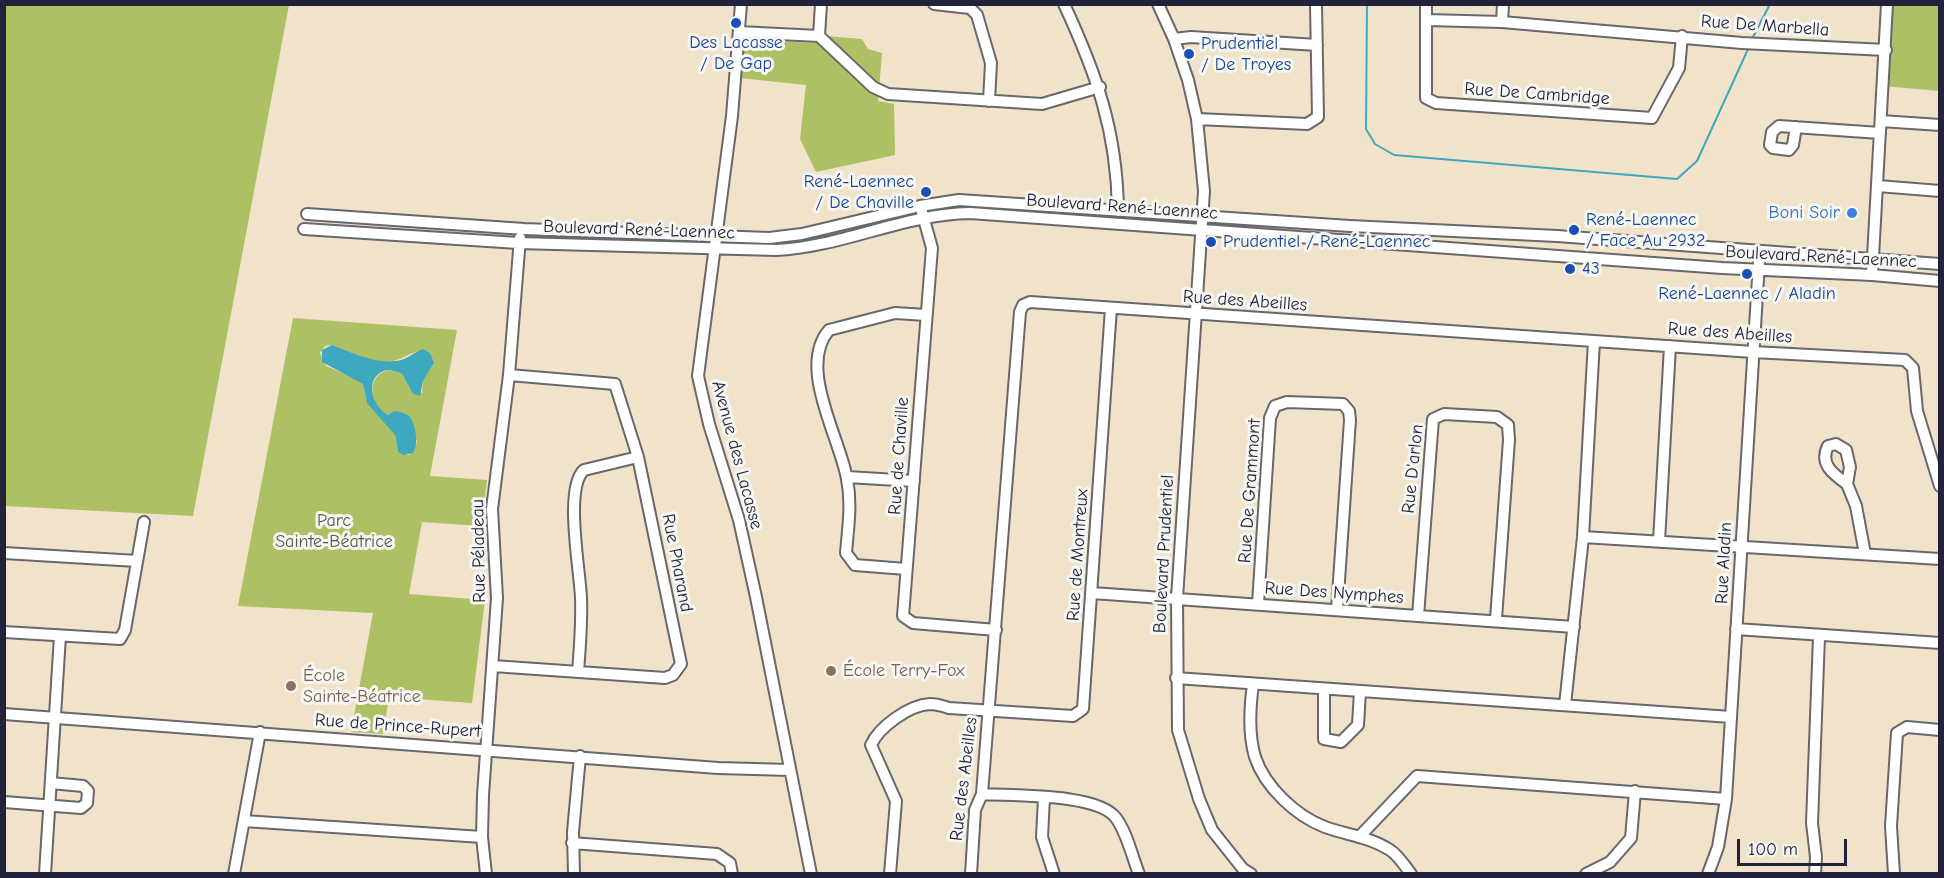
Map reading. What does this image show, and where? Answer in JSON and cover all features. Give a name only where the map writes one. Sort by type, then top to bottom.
[{"type":"street","name":"Avenue des Lacasse","points":[[741,4],[732,116],[698,376],[741,531],[811,873]]},
{"type":"street","points":[[819,36],[820,4]]},
{"type":"street","points":[[934,4],[970,8],[977,15],[991,63],[989,101]]},
{"type":"street","points":[[1064,4],[1100,87],[1115,154],[1118,211]]},
{"type":"street","name":"Boulevard Prudentiel","points":[[1158,4],[1174,39],[1197,119],[1204,191],[1177,598],[1178,730],[1199,799],[1212,830],[1243,868],[1251,873]]},
{"type":"street","points":[[1197,119],[1307,124],[1318,117],[1316,4]]},
{"type":"street","name":"Rue De Cambridge","points":[[1426,4],[1426,98],[1436,103],[1652,118],[1679,68],[1682,36]]},
{"type":"street","points":[[1502,22],[1503,4]]},
{"type":"street","points":[[1872,274],[1887,4]]},
{"type":"street","name":"Rue De Marbella","points":[[1427,20],[1502,22],[1742,43],[1886,50]]},
{"type":"street","points":[[739,32],[819,36],[880,92],[989,101],[1050,103],[1100,87]]},
{"type":"street","points":[[1174,39],[1191,37],[1317,45]]},
{"type":"street","points":[[1881,121],[1940,125]]},
{"type":"street","points":[[1796,128],[1880,133]]},
{"type":"street","points":[[1878,186],[1940,191]]},
{"type":"street","name":"Boulevard René-Laennec","points":[[306,214],[524,229],[787,237],[920,206],[959,200],[1557,236],[1940,264]]},
{"type":"street","name":"Rue de Chaville","points":[[920,206],[932,248],[903,616],[913,623],[996,630]]},
{"type":"street","name":"Boulevard René-Laennec","points":[[304,229],[518,243],[791,249],[923,218],[970,213],[1203,228],[1705,267],[1872,274],[1940,281]]},
{"type":"street","name":"Rue Péladeau","points":[[486,873],[482,837],[496,598],[492,509],[509,375],[518,243],[524,229]]},
{"type":"street","name":"Rue Aladin","points":[[1708,873],[1718,847],[1726,799],[1760,252]]},
{"type":"street","name":"Rue des Abeilles","points":[[971,873],[975,810],[982,794],[1020,312],[1023,305],[1030,302],[1753,352],[1905,360],[1913,368],[1917,411],[1940,486]]},
{"type":"street","name":"Rue de Montreux","points":[[989,709],[1073,716],[1083,709],[1111,308]]},
{"type":"street","points":[[906,569],[855,565],[846,553],[850,497],[847,477],[817,375],[817,362],[824,336],[829,330],[895,313],[926,315]]},
{"type":"street","points":[[1565,705],[1583,537],[1594,341]]},
{"type":"street","points":[[1659,541],[1670,346]]},
{"type":"street","name":"Rue Pharand","points":[[493,666],[665,678],[673,675],[681,664],[638,458],[615,384],[509,375]]},
{"type":"street","name":"Rue De Grammont","points":[[1258,604],[1270,418],[1275,406],[1287,402],[1343,404],[1350,420],[1337,610]]},
{"type":"street","name":"Rue D'arlon","points":[[1418,616],[1432,419],[1444,414],[1497,417],[1508,425],[1509,440],[1496,619]]},
{"type":"street","points":[[578,672],[581,597],[575,535],[576,489],[579,475],[584,470],[638,458]]},
{"type":"street","points":[[847,477],[914,481]]},
{"type":"street","points":[[1846,484],[1856,506],[1865,554]]},
{"type":"street","points":[[4,632],[120,639],[125,630],[144,522]]},
{"type":"street","points":[[1583,537],[1940,559]]},
{"type":"street","points":[[4,553],[137,561]]},
{"type":"street","name":"Rue Des Nymphes","points":[[1092,593],[1418,616],[1496,619],[1574,627]]},
{"type":"street","points":[[1736,629],[1820,637],[1940,643]]},
{"type":"street","points":[[45,873],[60,636]]},
{"type":"street","points":[[1815,873],[1816,857],[1812,823],[1820,637]]},
{"type":"street","points":[[1176,678],[1731,717]]},
{"type":"street","points":[[1253,684],[1250,708],[1256,757],[1274,788],[1301,814],[1325,826],[1360,836],[1391,850],[1412,873]]},
{"type":"street","points":[[1324,689],[1324,739],[1341,742],[1358,725],[1360,691]]},
{"type":"street","points":[[890,873],[896,801],[873,754],[871,745],[874,738],[901,715],[923,706],[989,709]]},
{"type":"street","name":"Rue de Prince-Rupert","points":[[4,714],[718,768],[789,770]]},
{"type":"street","points":[[1894,873],[1891,817],[1897,733],[1908,727],[1940,730]]},
{"type":"street","points":[[234,873],[260,732]]},
{"type":"street","points":[[574,873],[572,843],[580,756]]},
{"type":"street","points":[[1360,836],[1417,776],[1726,799]]},
{"type":"street","points":[[4,802],[81,808],[87,803],[86,788],[80,785],[51,783]]},
{"type":"street","points":[[1586,873],[1610,862],[1630,838],[1635,791]]},
{"type":"street","points":[[982,794],[1083,801],[1101,806],[1116,817],[1139,873]]},
{"type":"street","points":[[1044,798],[1042,837],[1054,873]]},
{"type":"street","points":[[244,821],[482,837]]},
{"type":"street","points":[[572,843],[717,854],[730,863],[732,873]]},
{"type":"green space","points":[[4,5],[289,5],[193,516],[5,506]]},
{"type":"green space","points":[[1887,5],[1939,5],[1939,91],[1883,86]]},
{"type":"green space","points":[[825,36],[862,39],[868,49],[882,53],[878,101],[894,104],[895,155],[816,172],[800,139],[806,85],[740,78],[745,40],[817,43]]},
{"type":"green space","name":"Parc Sainte-Béatrice","points":[[293,318],[457,330],[430,476],[487,480],[481,526],[422,522],[409,594],[485,600],[472,703],[389,697],[383,734],[351,732],[373,613],[238,606]],"holes":[[[332,345],[367,358],[387,362],[418,351],[427,351],[434,363],[423,381],[422,393],[410,389],[402,374],[392,371],[383,372],[373,384],[372,393],[379,409],[388,415],[412,421],[417,442],[409,455],[398,452],[395,435],[366,398],[363,384],[357,379],[326,366],[320,353],[325,346]]]},
{"type":"water","points":[[332,345],[384,361],[401,360],[423,349],[430,353],[434,363],[423,381],[420,396],[413,394],[402,374],[392,370],[377,375],[373,381],[374,398],[379,407],[388,415],[395,411],[409,416],[415,429],[416,440],[413,453],[403,455],[398,452],[395,435],[367,403],[363,384],[322,362],[322,350]]},
{"type":"waterway","points":[[1367,4],[1366,129],[1375,144],[1394,155],[1677,179],[1697,161],[1749,47]]},
{"type":"waterway","points":[[1752,39],[1770,4]]},
{"type":"place","name":"Des Lacasse / De Gap","points":[[736,23]]},
{"type":"place","name":"Prudentiel / De Troyes","points":[[1189,54]]},
{"type":"place","name":"René-Laennec / De Chaville","points":[[926,192]]},
{"type":"place","name":"Boni Soir","points":[[1852,213]]},
{"type":"place","name":"René-Laennec / Face Au 2932","points":[[1574,230]]},
{"type":"place","name":"Prudentiel / René-Laennec","points":[[1211,242]]},
{"type":"place","name":"43","points":[[1570,269]]},
{"type":"place","name":"René-Laennec / Aladin","points":[[1747,274]]},
{"type":"place","name":"École Terry-Fox","points":[[831,671]]},
{"type":"place","name":"École Sainte-Béatrice","points":[[291,686]]}]
